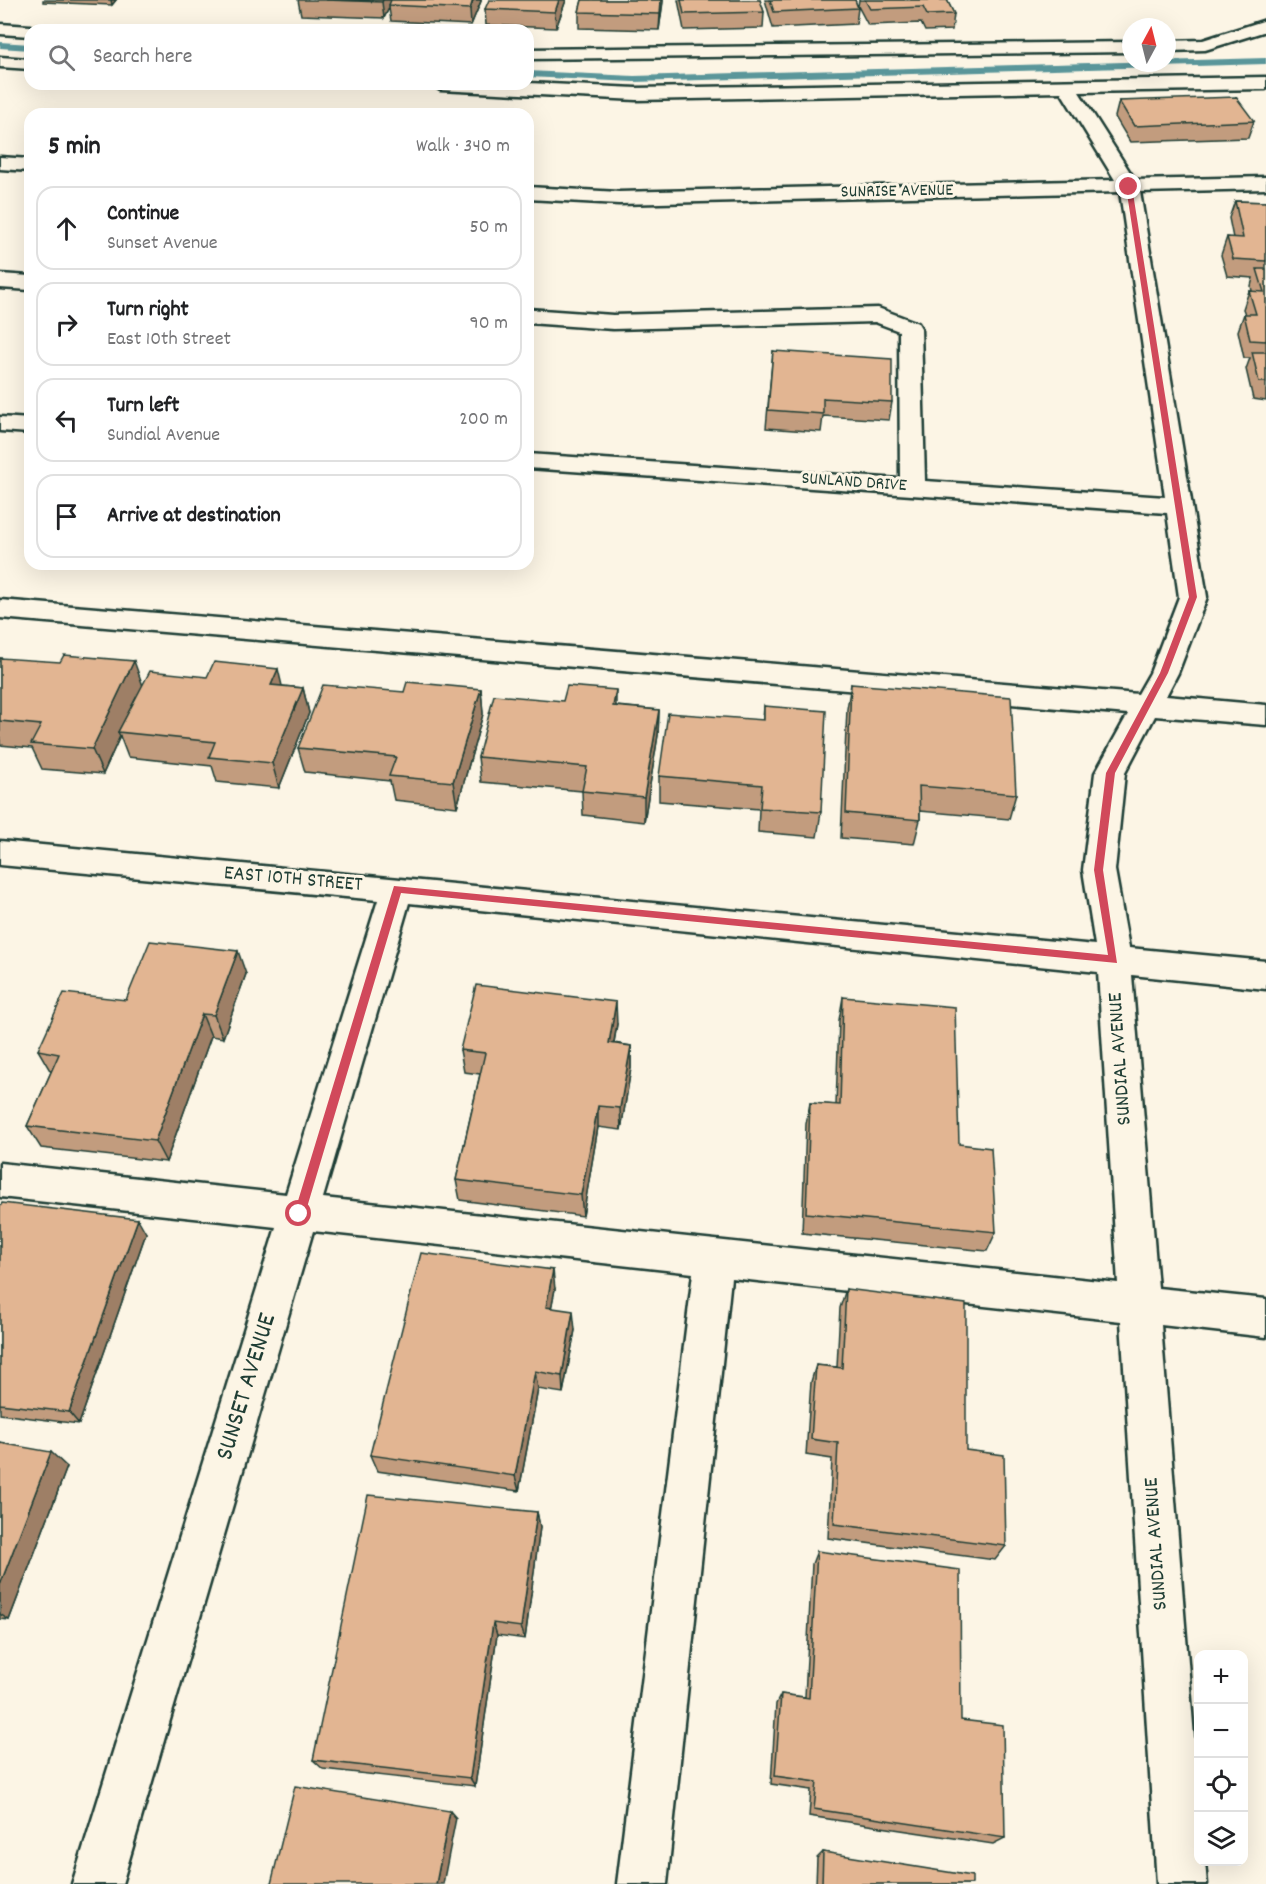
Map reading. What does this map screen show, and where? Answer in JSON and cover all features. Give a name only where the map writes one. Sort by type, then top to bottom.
[{"type":"street","points":[[1176,46],[1205,45],[1266,25]]},
{"type":"street","points":[[0,29],[24,31]]},
{"type":"street","points":[[534,54],[1122,47]]},
{"type":"street","points":[[0,62],[24,64]]},
{"type":"street","points":[[534,89],[636,94],[1266,83]]},
{"type":"street","points":[[1068,87],[1129,187]]},
{"type":"street","points":[[0,163],[24,165]]},
{"type":"street","name":"SUNRISE AVENUE","points":[[534,193],[619,198],[1266,183]]},
{"type":"street","name":"SUNDIAL AVENUE","points":[[1129,187],[1193,597],[1164,673],[1110,773],[1099,870],[1114,960],[1182,1884]]},
{"type":"street","points":[[0,281],[24,283]]},
{"type":"street","points":[[534,316],[613,322],[878,315],[910,328],[913,488]]},
{"type":"street","points":[[0,424],[24,426]]},
{"type":"street","name":"SUNLAND DRIVE","points":[[534,461],[1179,506]]},
{"type":"street","points":[[0,609],[1266,715]]},
{"type":"street","name":"EAST 10TH STREET","points":[[0,853],[397,889],[1266,975]]},
{"type":"street","name":"SUNSET AVENUE","points":[[97,1884],[397,889]]},
{"type":"street","points":[[0,1180],[1266,1318]]},
{"type":"street","points":[[642,1884],[714,1258]]},
{"type":"building","points":[[326,0],[383,0],[382,2]]},
{"type":"building","points":[[391,0],[473,0],[470,9],[389,5]]},
{"type":"building","points":[[489,0],[559,0],[555,12],[485,9]]},
{"type":"building","points":[[582,0],[661,0],[660,14],[579,12]]},
{"type":"building","points":[[681,0],[760,0],[764,12],[684,14]]},
{"type":"building","points":[[770,0],[855,0],[858,8],[774,12]]},
{"type":"building","points":[[865,0],[947,0],[954,14],[927,15],[923,7],[870,9]]},
{"type":"building","points":[[1236,97],[1254,121],[1134,126],[1119,101]]},
{"type":"building","points":[[1235,201],[1266,202],[1266,261],[1233,259],[1227,237],[1243,238]]},
{"type":"building","points":[[1257,269],[1266,269],[1266,341],[1250,340],[1244,314],[1256,314],[1249,291],[1264,292]]},
{"type":"building","points":[[773,351],[892,359],[892,402],[823,398],[823,414],[768,410]]},
{"type":"building","points":[[1252,352],[1266,352],[1266,382],[1259,382]]},
{"type":"building","points":[[64,655],[134,661],[92,749],[31,744],[41,725],[0,721],[0,658],[60,662]]},
{"type":"building","points":[[214,662],[278,669],[271,685],[303,688],[272,763],[209,757],[215,742],[118,732],[150,671],[207,677]]},
{"type":"building","points":[[407,682],[481,689],[453,782],[389,776],[396,757],[298,748],[323,685],[404,692]]},
{"type":"building","points":[[851,684],[1011,697],[1016,794],[919,786],[920,820],[846,813]]},
{"type":"building","points":[[567,686],[616,690],[613,706],[659,710],[644,797],[582,791],[587,767],[478,757],[494,695],[563,701]]},
{"type":"building","points":[[764,706],[826,711],[821,812],[760,808],[762,785],[659,776],[668,713],[764,720]]},
{"type":"building","points":[[150,941],[238,951],[214,1015],[202,1014],[155,1141],[27,1126],[59,1054],[38,1050],[64,993],[126,1000]]},
{"type":"building","points":[[476,985],[616,1002],[609,1043],[631,1046],[620,1108],[598,1106],[581,1195],[456,1180],[485,1053],[460,1050]]},
{"type":"building","points":[[843,997],[955,1007],[959,1144],[991,1148],[996,1232],[806,1213],[810,1103],[840,1105]]},
{"type":"building","points":[[2,1203],[138,1219],[69,1412],[0,1404],[0,1207]]},
{"type":"building","points":[[421,1253],[553,1270],[546,1307],[573,1311],[562,1376],[535,1371],[515,1476],[370,1455]]},
{"type":"building","points":[[846,1289],[966,1304],[966,1450],[1004,1455],[1006,1546],[834,1524],[838,1443],[811,1439],[816,1365],[842,1368]]},
{"type":"building","points":[[0,1443],[51,1452],[0,1585]]},
{"type":"building","points":[[368,1495],[537,1512],[521,1627],[493,1623],[470,1778],[313,1760]]},
{"type":"building","points":[[817,1551],[960,1570],[961,1720],[1003,1725],[1005,1838],[814,1809],[817,1782],[775,1776],[781,1694],[809,1698]]},
{"type":"building","points":[[295,1786],[450,1811],[436,1884],[271,1884]]},
{"type":"building","points":[[823,1852],[972,1876],[972,1884],[822,1884]]},
{"type":"waterway","points":[[0,45],[24,47]]},
{"type":"waterway","points":[[534,74],[634,79],[1266,61]]},
{"type":"route","points":[[299,1214],[397,889],[1114,960],[1099,870],[1110,773],[1164,673],[1193,597],[1129,187]]}]
